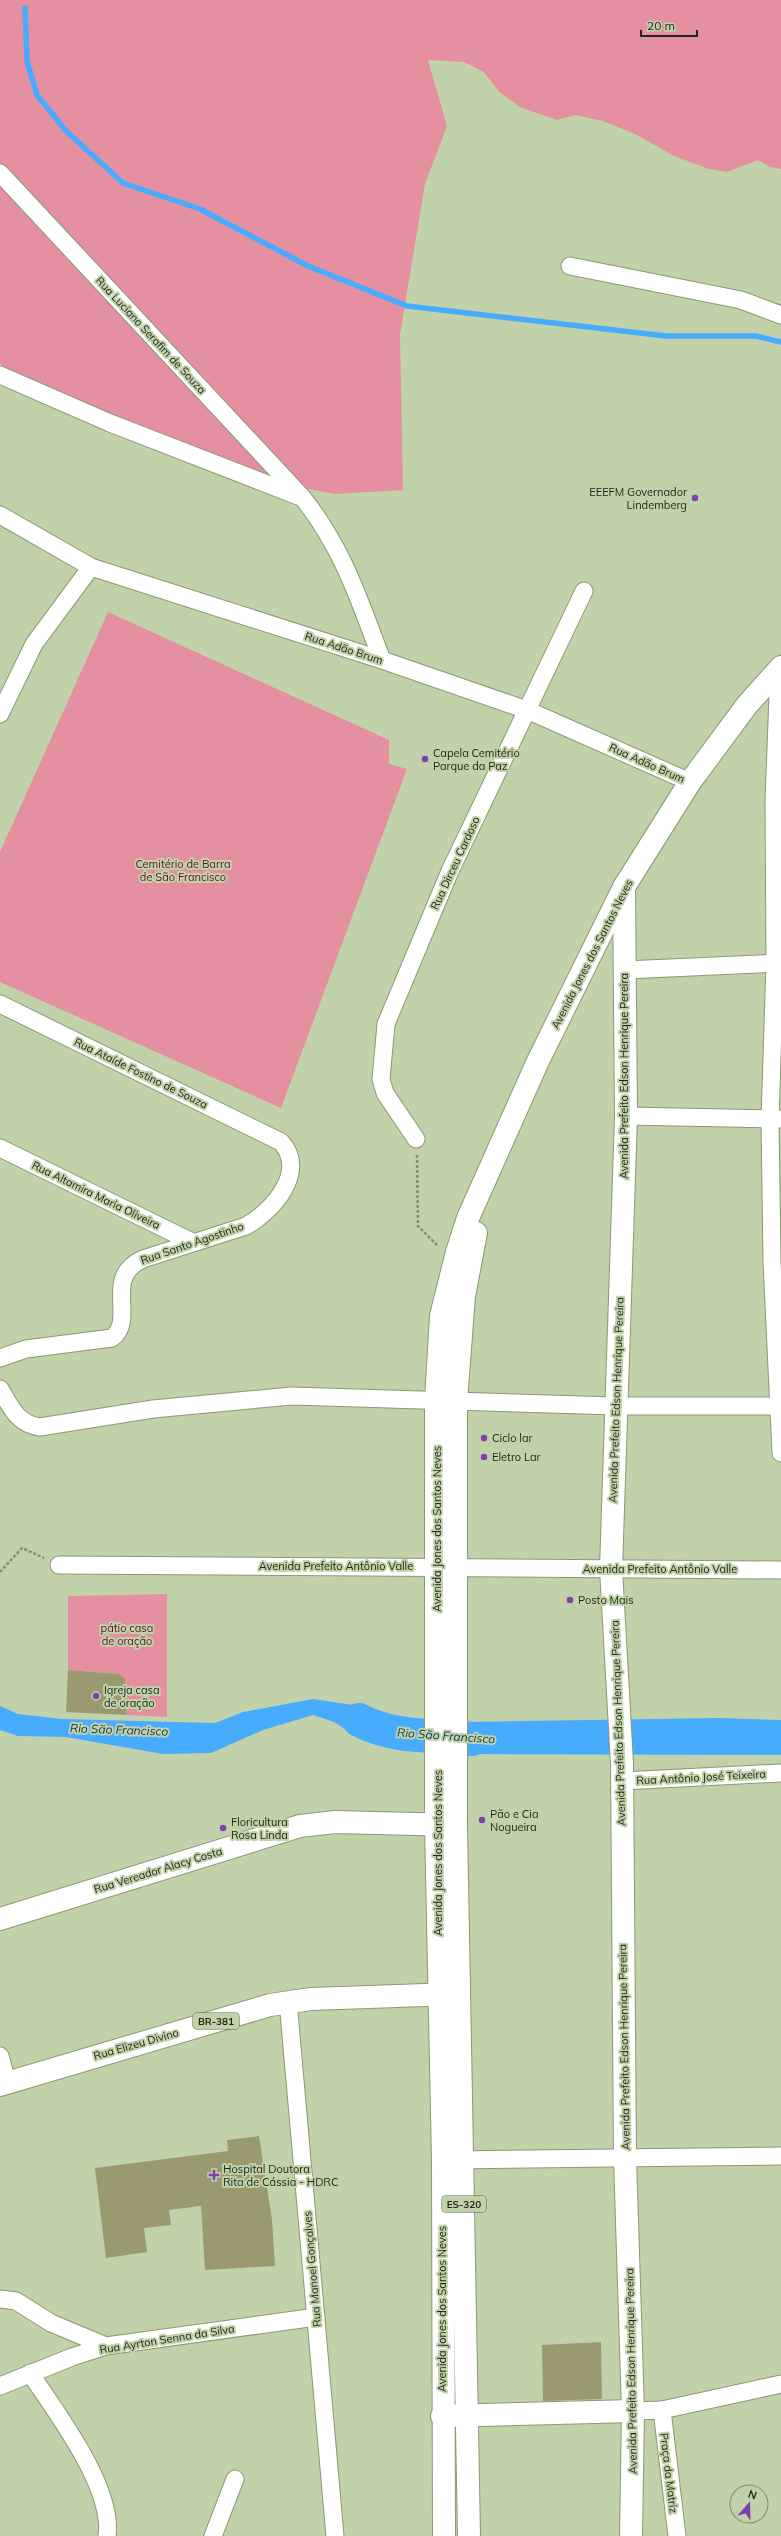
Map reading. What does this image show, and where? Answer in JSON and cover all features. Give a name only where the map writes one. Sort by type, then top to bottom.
[{"type":"main road","name":"Avenida Jones dos Santos Neves","points":[[469,2536],[468,2415],[453,2160],[439,1994],[446,1825],[447,1567],[446,1401],[441,1316],[457,1252],[468,1218],[538,1061],[624,887],[690,782],[747,705],[780,668]]},
{"type":"main road","name":"Avenida Prefeito Edson Henrique Pereira","points":[[624,887],[626,1116],[615,1406],[611,1569],[622,1772],[625,2158],[633,2411],[631,2536]]},
{"type":"main road","name":"Avenida Jones dos Santos Neves","points":[[446,1401],[486,1179]]},
{"type":"main road","name":"Rua Vereador Alacy Costa","points":[[0,1919],[300,1826],[335,1822],[446,1825]]},
{"type":"main road","name":"Avenida Jones dos Santos Neves","points":[[444,2536],[442,2416],[461,1994],[446,1825]]},
{"type":"main road","name":"Rua Elizeu Divino","points":[[4,2083],[288,2001],[461,1994]]},
{"type":"main road","points":[[442,2416],[633,2411]]},
{"type":"street","name":"Rua Luciano Serafim de Souza","points":[[0,173],[302,497],[335,542],[347,567],[382,660]]},
{"type":"street","points":[[570,266],[741,300],[781,315]]},
{"type":"street","points":[[0,375],[110,423],[302,497]]},
{"type":"street","name":"Rua Adão Brum","points":[[0,515],[91,567],[382,660],[527,710],[690,782]]},
{"type":"street","points":[[0,714],[34,644],[91,567]]},
{"type":"street","name":"Rua Dirceu Cardoso","points":[[416,1139],[385,1093],[381,1079],[386,1024],[450,871],[584,591]]},
{"type":"street","points":[[780,668],[776,1120],[781,1453]]},
{"type":"street","points":[[625,970],[778,963]]},
{"type":"street","name":"Rua Ataíde Fostino de Souza","points":[[0,1004],[281,1142]]},
{"type":"street","points":[[626,1116],[776,1120]]},
{"type":"street","name":"Rua Santo Agostinho","points":[[0,1358],[26,1349],[112,1338],[119,1330],[121,1323],[122,1284],[130,1267],[143,1259],[192,1242],[246,1226],[266,1212],[283,1189],[291,1171],[292,1158],[288,1149],[281,1142]]},
{"type":"street","name":"Rua Altamira Maria Oliveira","points":[[0,1148],[192,1242]]},
{"type":"street","points":[[0,1389],[18,1418],[31,1426],[40,1427],[153,1409],[292,1396],[615,1406],[780,1406]]},
{"type":"street","name":"Avenida Prefeito Antônio Valle","points":[[59,1565],[781,1570]]},
{"type":"street","name":"Rua Antônio José Teixeira","points":[[622,1772],[781,1774]]},
{"type":"street","name":"Rua Manoel Gonçalves","points":[[288,2001],[335,2536]]},
{"type":"street","points":[[0,2056],[4,2083]]},
{"type":"street","points":[[453,2160],[781,2156]]},
{"type":"street","points":[[0,2299],[16,2301],[51,2323],[106,2346]]},
{"type":"street","name":"Rua Ayrton Senna da Silva","points":[[0,2386],[30,2373],[106,2346],[316,2317]]},
{"type":"street","points":[[30,2373],[81,2451],[93,2475],[106,2512],[107,2536]]},
{"type":"street","points":[[633,2411],[662,2410],[781,2384]]},
{"type":"street","name":"Praça da Matriz","points":[[662,2410],[677,2536]]},
{"type":"street","points":[[214,2536],[235,2479]]},
{"type":"path","points":[[416,1139],[418,1226],[436,1245],[457,1252]]},
{"type":"path","points":[[0,1572],[22,1548],[59,1565]]},
{"type":"green space","points":[[0,0],[781,0],[781,169],[770,167],[758,160],[727,172],[709,169],[674,156],[635,134],[603,121],[575,115],[557,120],[522,108],[499,92],[484,72],[464,62],[428,60],[447,126],[425,184],[400,335],[403,490],[335,494],[293,486],[37,386],[0,364]]},
{"type":"green space","name":"Cemitério de Barra de São Francisco","points":[[108,612],[389,740],[389,764],[407,769],[281,1108],[0,982],[0,852]]},
{"type":"green space","name":"pátio casa de oração","points":[[167,1594],[167,1717],[127,1715],[125,1679],[119,1674],[68,1670],[68,1596]]},
{"type":"water","points":[[313,1699],[353,1705],[371,1721],[403,1721],[403,1740],[361,1739],[334,1722],[313,1715],[263,1730],[211,1753],[163,1754],[66,1737],[18,1736],[0,1730],[0,1706],[18,1714],[62,1719],[215,1723],[243,1712]]},
{"type":"water","points":[[720,1718],[781,1720],[781,1755],[465,1754],[465,1722]]},
{"type":"building","name":"Igreja casa de oração","points":[[68,1670],[119,1674],[125,1679],[127,1715],[66,1712]]},
{"type":"building","points":[[259,2136],[272,2220],[275,2266],[205,2270],[201,2206],[169,2210],[171,2225],[144,2228],[147,2252],[106,2258],[95,2168],[228,2151],[227,2140]]},
{"type":"building","points":[[601,2342],[602,2399],[543,2401],[542,2345]]},
{"type":"waterway","points":[[25,8],[27,61],[37,95],[66,131],[123,183],[200,209],[308,266],[407,306],[666,336],[756,336],[781,342]]},
{"type":"waterway","name":"Rio São Francisco","points":[[359,1720],[373,1726],[400,1733],[472,1739]]},
{"type":"place","name":"EEEFM Governador Lindemberg","points":[[695,498]]},
{"type":"place","name":"Capela Cemitério Parque da Paz","points":[[425,759]]},
{"type":"place","name":"Ciclo lar","points":[[484,1438]]},
{"type":"place","name":"Eletro Lar","points":[[484,1457]]},
{"type":"place","name":"Posto Mais","points":[[570,1600]]},
{"type":"place","name":"Igreja casa de oração","points":[[96,1696]]},
{"type":"place","name":"Pão e Cia Nogueira","points":[[482,1820]]},
{"type":"place","name":"Floricultura Rosa Linda","points":[[223,1828]]},
{"type":"place","name":"Hospital Doutora Rita de Cássia - HDRC","points":[[214,2175]]}]
